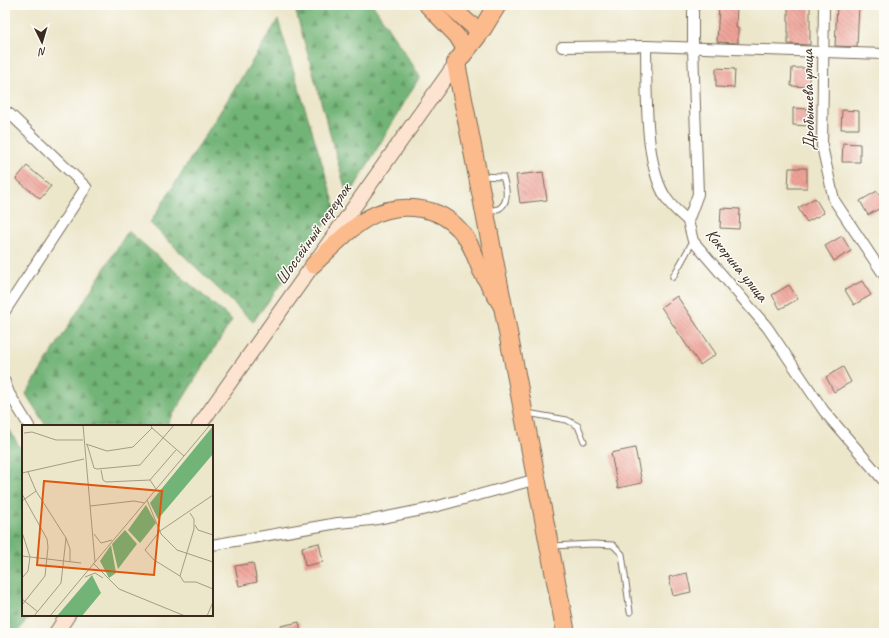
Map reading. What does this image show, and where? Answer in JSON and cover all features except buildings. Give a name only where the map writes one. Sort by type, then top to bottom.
[{"type":"highway","points":[[497,5],[461,57],[484,212],[566,633]]},
{"type":"main road","points":[[427,5],[457,36],[461,57]]},
{"type":"main road","points":[[449,5],[469,23],[481,30]]},
{"type":"main road","name":"Шоссейный переулок","points":[[200,425],[461,57]]},
{"type":"main road","points":[[313,265],[356,225],[374,214],[390,208],[407,207],[427,210],[443,216],[460,230],[472,248],[481,271],[503,308]]},
{"type":"main road","points":[[56,633],[67,616]]},
{"type":"street","name":"Кокорина улица","points":[[693,5],[698,194],[688,221],[693,240],[767,327],[824,411],[884,480]]},
{"type":"street","name":"Дробышева улица","points":[[824,5],[822,146],[834,200],[884,275]]},
{"type":"street","points":[[646,46],[649,145],[659,182],[668,201],[688,221]]},
{"type":"street","points":[[562,47],[646,46],[884,54]]},
{"type":"street","points":[[5,111],[86,187],[5,311]]},
{"type":"street","points":[[5,382],[9,393],[28,425]]},
{"type":"street","points":[[213,545],[338,522],[372,520],[427,509],[537,479]]},
{"type":"lane","points":[[478,176],[503,177],[505,184],[506,198],[500,208],[484,212]]},
{"type":"lane","points":[[673,277],[693,240]]},
{"type":"lane","points":[[524,413],[567,420],[578,426],[584,441]]},
{"type":"lane","points":[[549,546],[592,544],[613,546],[622,554],[630,612]]},
{"type":"green space","points":[[294,5],[373,5],[420,76],[348,198]]},
{"type":"green space","points":[[278,20],[336,209],[253,322],[150,223]]},
{"type":"green space","points":[[128,231],[232,320],[167,425],[45,425],[26,394]]},
{"type":"green space","points":[[9,429],[22,451],[22,616],[29,616],[17,633],[5,633],[5,435]]}]
